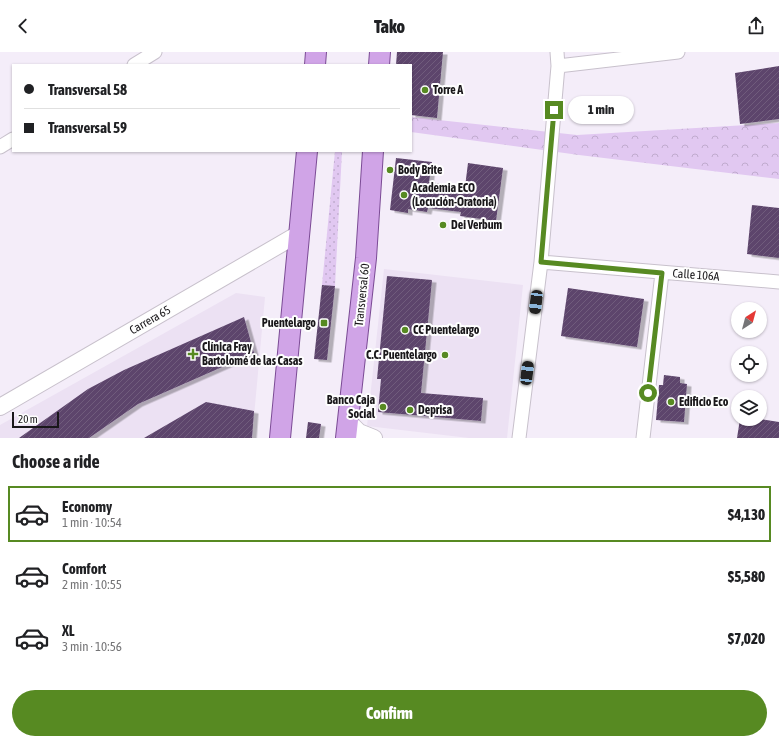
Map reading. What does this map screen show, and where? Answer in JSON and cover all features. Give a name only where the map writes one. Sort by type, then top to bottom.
[{"type":"main road","points":[[315,64],[316,52]]},
{"type":"main road","points":[[379,64],[380,52]]},
{"type":"main road","points":[[280,438],[307,152]]},
{"type":"main road","name":"Transversal 60","points":[[347,430],[366,258],[373,152]]},
{"type":"street","points":[[136,64],[155,52]]},
{"type":"street","points":[[519,438],[541,262],[558,66],[557,52]]},
{"type":"street","points":[[558,66],[678,52]]},
{"type":"street","points":[[0,148],[12,141]]},
{"type":"street","name":"Carrera 65","points":[[0,407],[300,233]]},
{"type":"street","name":"Calle 106A","points":[[541,262],[779,282]]},
{"type":"street","points":[[643,438],[662,273]]},
{"type":"street","points":[[347,430],[359,432],[374,438]]},
{"type":"shaded area","name":"C.C. Puentelargo","points":[[384,269],[523,285],[507,438],[469,438],[367,426]]},
{"type":"shaded area","name":"Clínica Fray Bartolomé de las Casas","points":[[236,293],[265,297],[252,438],[0,438],[0,425]]},
{"type":"green space","points":[[412,117],[577,135],[779,123],[779,179],[579,155],[412,132]]},
{"type":"green space","points":[[335,152],[342,152],[335,286],[322,285]]},
{"type":"building","name":"Torre A","points":[[397,52],[443,52],[437,118],[412,115],[412,64],[396,64]]},
{"type":"building","points":[[779,66],[779,119],[740,124],[735,73]]},
{"type":"building","points":[[396,158],[432,162],[429,182],[465,187],[468,163],[503,168],[496,221],[460,216],[461,212],[428,208],[427,212],[408,209],[408,213],[390,210]]},
{"type":"building","points":[[752,205],[779,208],[779,258],[747,254]]},
{"type":"building","name":"CC Puentelargo","points":[[387,276],[432,280],[421,393],[483,398],[481,421],[378,412],[381,379],[377,379]]},
{"type":"building","name":"Puentelargo","points":[[322,285],[335,286],[327,360],[314,359]]},
{"type":"building","points":[[568,288],[644,299],[637,347],[561,336]]},
{"type":"building","points":[[244,317],[254,353],[138,404],[89,438],[19,438],[88,389],[124,370]]},
{"type":"building","name":"Edificio Eco","points":[[664,375],[680,377],[680,383],[687,384],[684,422],[656,420],[659,385],[663,385]]},
{"type":"building","points":[[206,402],[254,411],[252,438],[144,438]]},
{"type":"building","points":[[767,420],[779,422],[779,438],[737,438],[739,426],[767,426]]},
{"type":"building","points":[[308,422],[321,424],[319,438],[306,438]]},
{"type":"place","name":"Torre A","points":[[425,90]]},
{"type":"place","name":"Body Brite","points":[[390,170]]},
{"type":"place","name":"Academia ECO (Locución-Oratoria)","points":[[404,195]]},
{"type":"place","name":"Dei Verbum","points":[[443,225]]},
{"type":"place","name":"Puentelargo","points":[[324,323]]},
{"type":"place","name":"CC Puentelargo","points":[[405,330]]},
{"type":"place","name":"Clínica Fray Bartolomé de las Casas","points":[[193,354]]},
{"type":"place","name":"C.C. Puentelargo","points":[[445,355]]},
{"type":"place","name":"Edificio Eco","points":[[671,402]]},
{"type":"place","name":"Banco Caja Social","points":[[383,407]]},
{"type":"place","name":"Deprisa","points":[[410,410]]},
{"type":"route","points":[[554,110],[541,262],[662,273],[648,393]]}]
